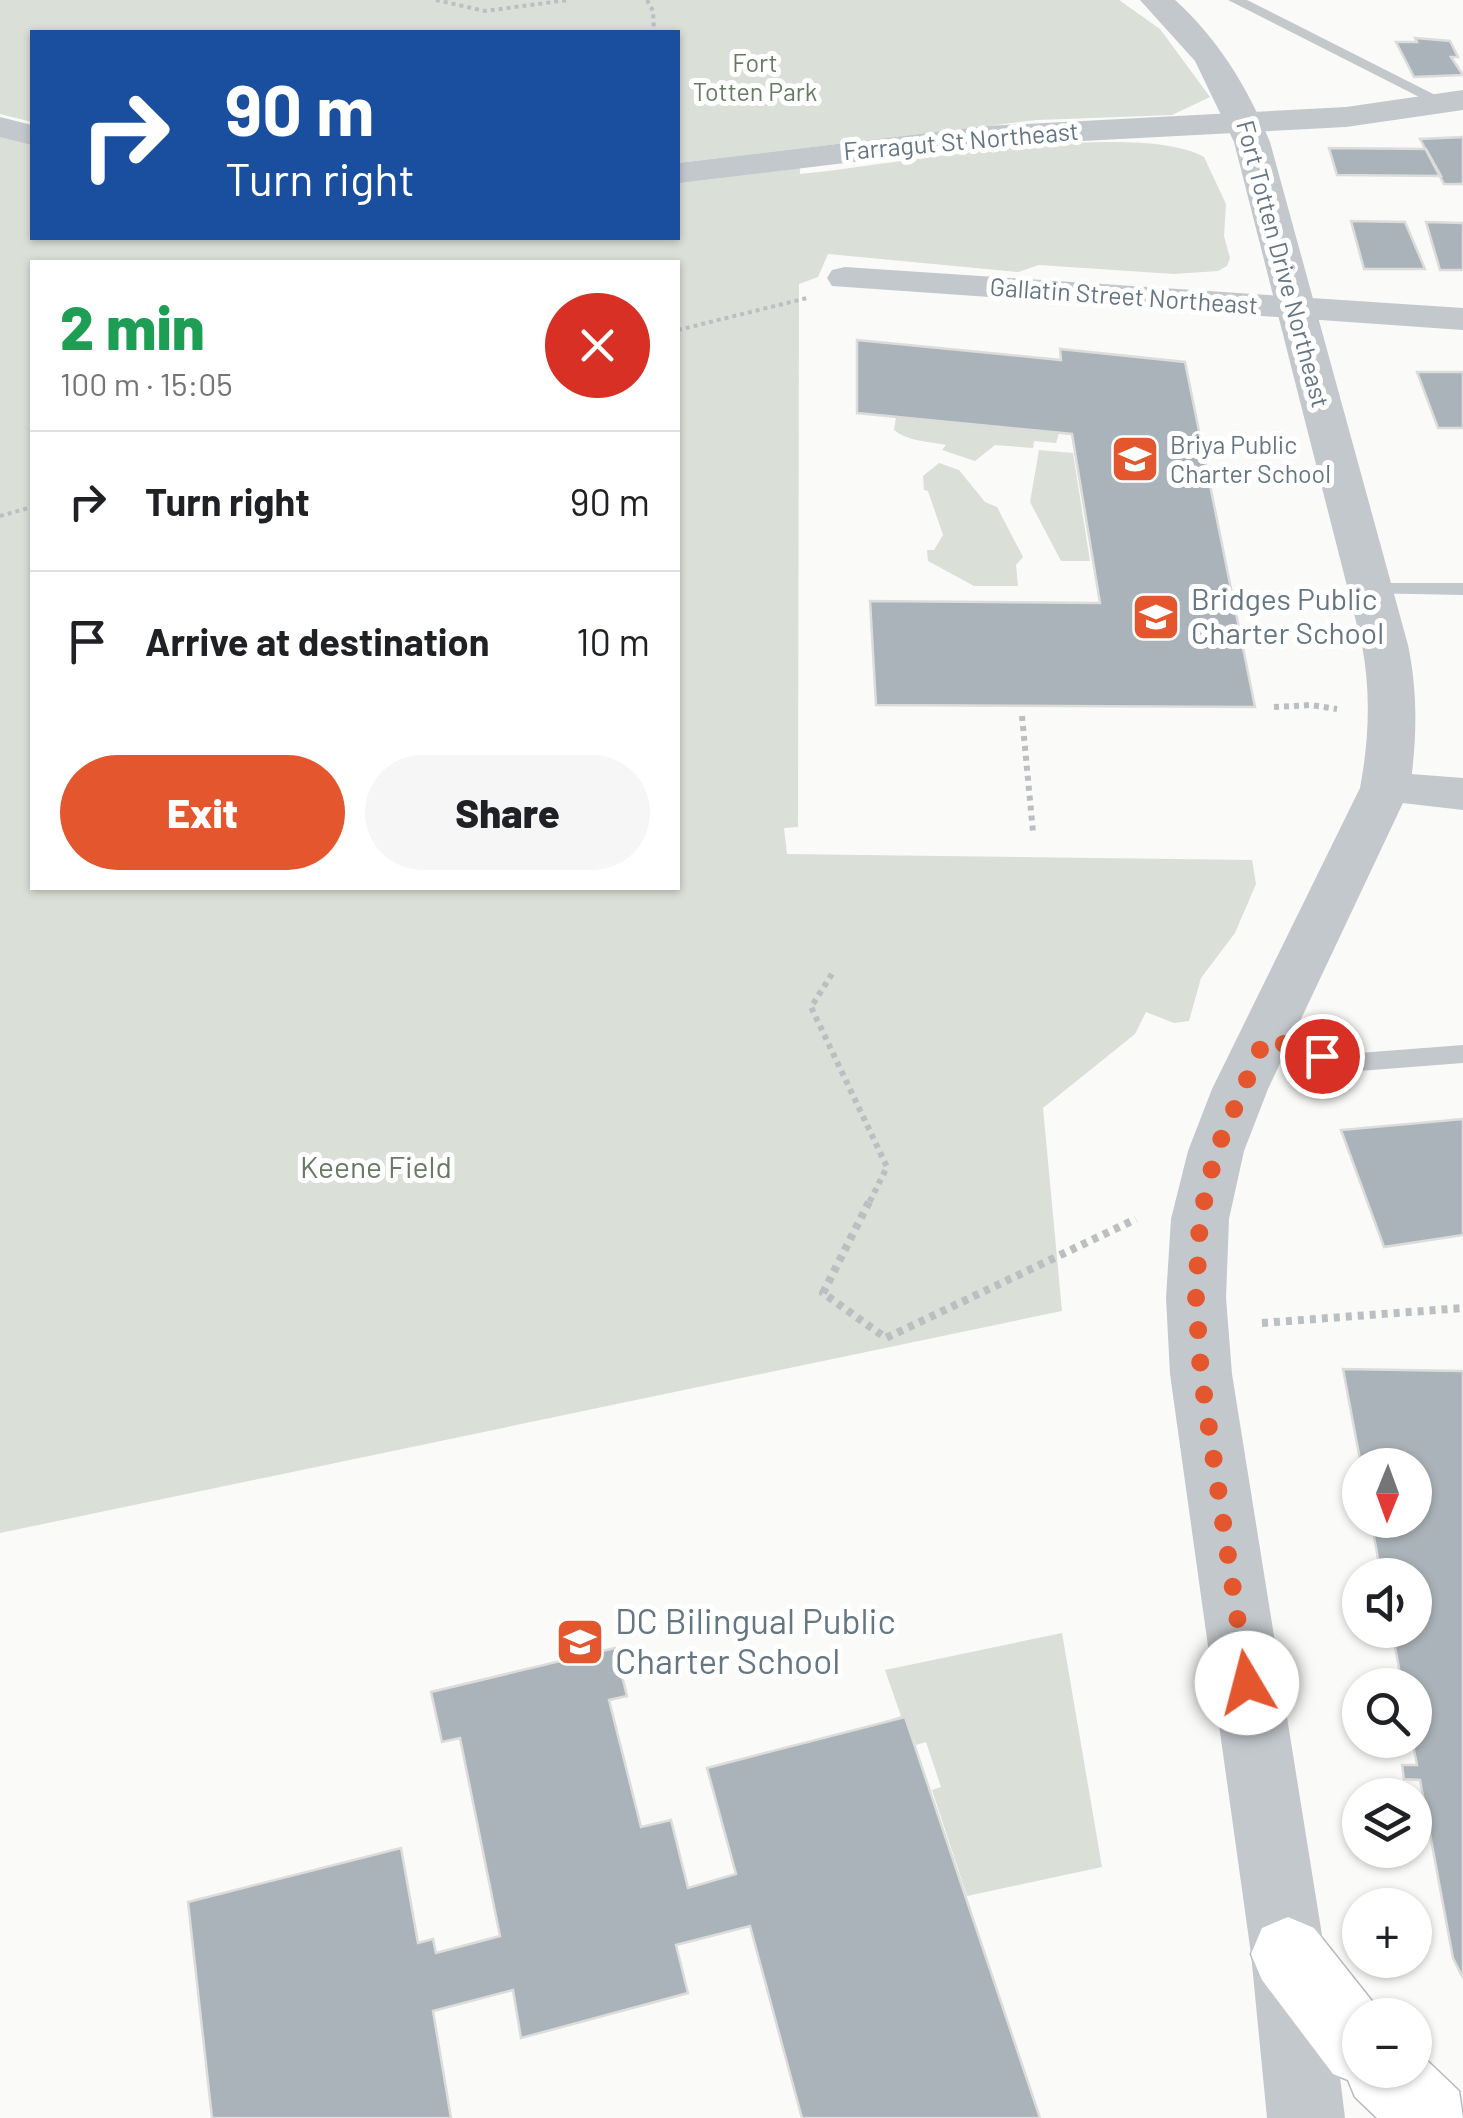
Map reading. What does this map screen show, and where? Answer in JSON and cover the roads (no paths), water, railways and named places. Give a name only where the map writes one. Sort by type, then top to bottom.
[{"type":"main road","points":[[1288,1954],[1342,2024]]},
{"type":"main road","points":[[1401,2088],[1432,2118]]},
{"type":"street","name":"Fort Totten Drive Northeast","points":[[1156,0],[1206,50],[1228,82],[1246,123],[1370,589],[1394,696],[1394,738],[1385,788],[1265,1038],[1216,1151],[1200,1219],[1196,1298],[1201,1374],[1288,1954],[1306,2118]]},
{"type":"street","name":"Farragut St Northeast","points":[[680,172],[1002,134],[1346,117],[1453,102]]},
{"type":"street","points":[[0,127],[30,134]]},
{"type":"street","name":"Gallatin Street Northeast","points":[[845,278],[1463,319]]},
{"type":"street","points":[[1385,788],[1463,794]]},
{"type":"lane","points":[[1235,0],[1453,102]]},
{"type":"lane","points":[[1370,589],[1463,589]]},
{"type":"lane","points":[[1265,1038],[1346,1063],[1463,1054]]},
{"type":"place","name":"Briya Public Charter School","points":[[1135,459]]},
{"type":"place","name":"Bridges Public Charter School","points":[[1156,617]]},
{"type":"place","name":"DC Bilingual Public Charter School","points":[[580,1642]]},
{"type":"park label","name":"Fort Totten Park","points":[[755,78]]},
{"type":"park label","name":"Keene Field","points":[[376,1168]]}]
